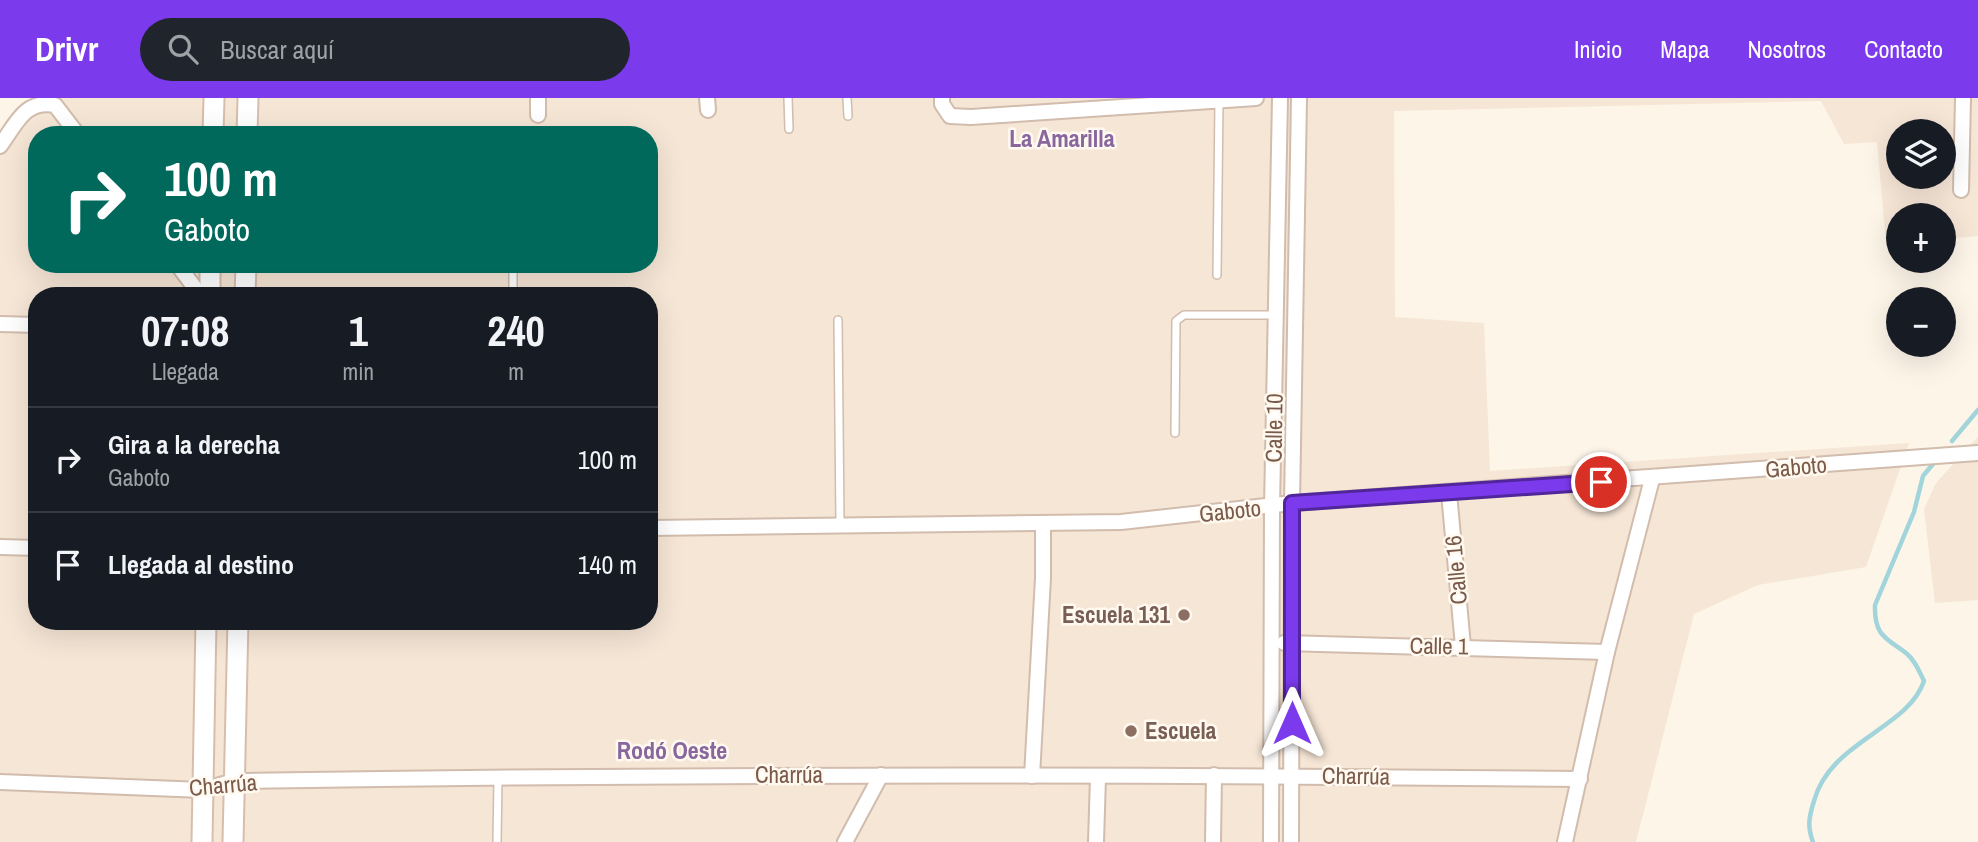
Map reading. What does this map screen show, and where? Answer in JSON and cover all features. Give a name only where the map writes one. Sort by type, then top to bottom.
[{"type":"street","points":[[213,126],[214,98]]},
{"type":"street","points":[[247,126],[248,98]]},
{"type":"street","points":[[538,98],[538,115]]},
{"type":"street","points":[[942,101],[950,116],[971,117],[1119,102],[1256,98]]},
{"type":"street","name":"Calle 10","points":[[1271,842],[1272,507],[1280,98]]},
{"type":"street","name":"Calle 10","points":[[1292,842],[1292,503],[1299,98]]},
{"type":"street","points":[[1961,190],[1963,98]]},
{"type":"street","points":[[0,146],[27,107],[41,102],[55,105],[71,126]]},
{"type":"street","points":[[0,324],[28,325]]},
{"type":"street","name":"Gaboto","points":[[658,528],[840,523],[1121,522],[1292,503],[1652,479],[1978,453]]},
{"type":"street","points":[[1565,842],[1606,652],[1652,479]]},
{"type":"street","name":"Calle 16","points":[[1448,493],[1463,646]]},
{"type":"street","points":[[1032,776],[1043,578],[1043,523]]},
{"type":"street","points":[[0,547],[28,548]]},
{"type":"street","points":[[202,842],[206,630]]},
{"type":"street","points":[[233,842],[238,630]]},
{"type":"street","name":"Calle 1","points":[[1272,643],[1463,646],[1606,652]]},
{"type":"street","points":[[845,842],[881,775]]},
{"type":"street","points":[[1213,842],[1214,775]]},
{"type":"street","name":"Charrúa","points":[[0,782],[203,790],[234,781],[498,777],[1272,775],[1580,779]]},
{"type":"street","points":[[1096,842],[1098,777]]},
{"type":"lane","points":[[788,98],[789,129]]},
{"type":"lane","points":[[847,98],[848,116]]},
{"type":"lane","points":[[1217,275],[1219,100]]},
{"type":"lane","points":[[1175,433],[1176,321],[1184,315],[1276,315]]},
{"type":"lane","points":[[838,320],[840,523]]},
{"type":"lane","points":[[498,777],[498,842]]},
{"type":"shaded area","points":[[31,98],[1978,98],[1978,236],[1956,238],[1956,203],[1886,203],[1886,243],[1877,142],[1844,144],[1821,101],[1394,111],[1395,317],[1484,323],[1490,471],[1909,443],[1866,567],[1758,585],[1694,614],[1636,842],[0,842],[0,136]]},
{"type":"shaded area","points":[[1978,437],[1978,600],[1935,603],[1924,509],[1936,483]]},
{"type":"waterway","points":[[1952,441],[1978,410]]},
{"type":"waterway","points":[[1813,842],[1810,817],[1823,781],[1852,749],[1902,712],[1924,681],[1912,659],[1879,630],[1875,605],[1914,512],[1923,476],[1933,464]]},
{"type":"place","name":"Escuela 131","points":[[1184,615]]},
{"type":"place","name":"Escuela","points":[[1131,731]]},
{"type":"district","name":"La Amarilla","points":[[1062,139]]},
{"type":"district","name":"Rodó Oeste","points":[[672,751]]},
{"type":"route","points":[[1292,723],[1292,503],[1601,482]]}]
